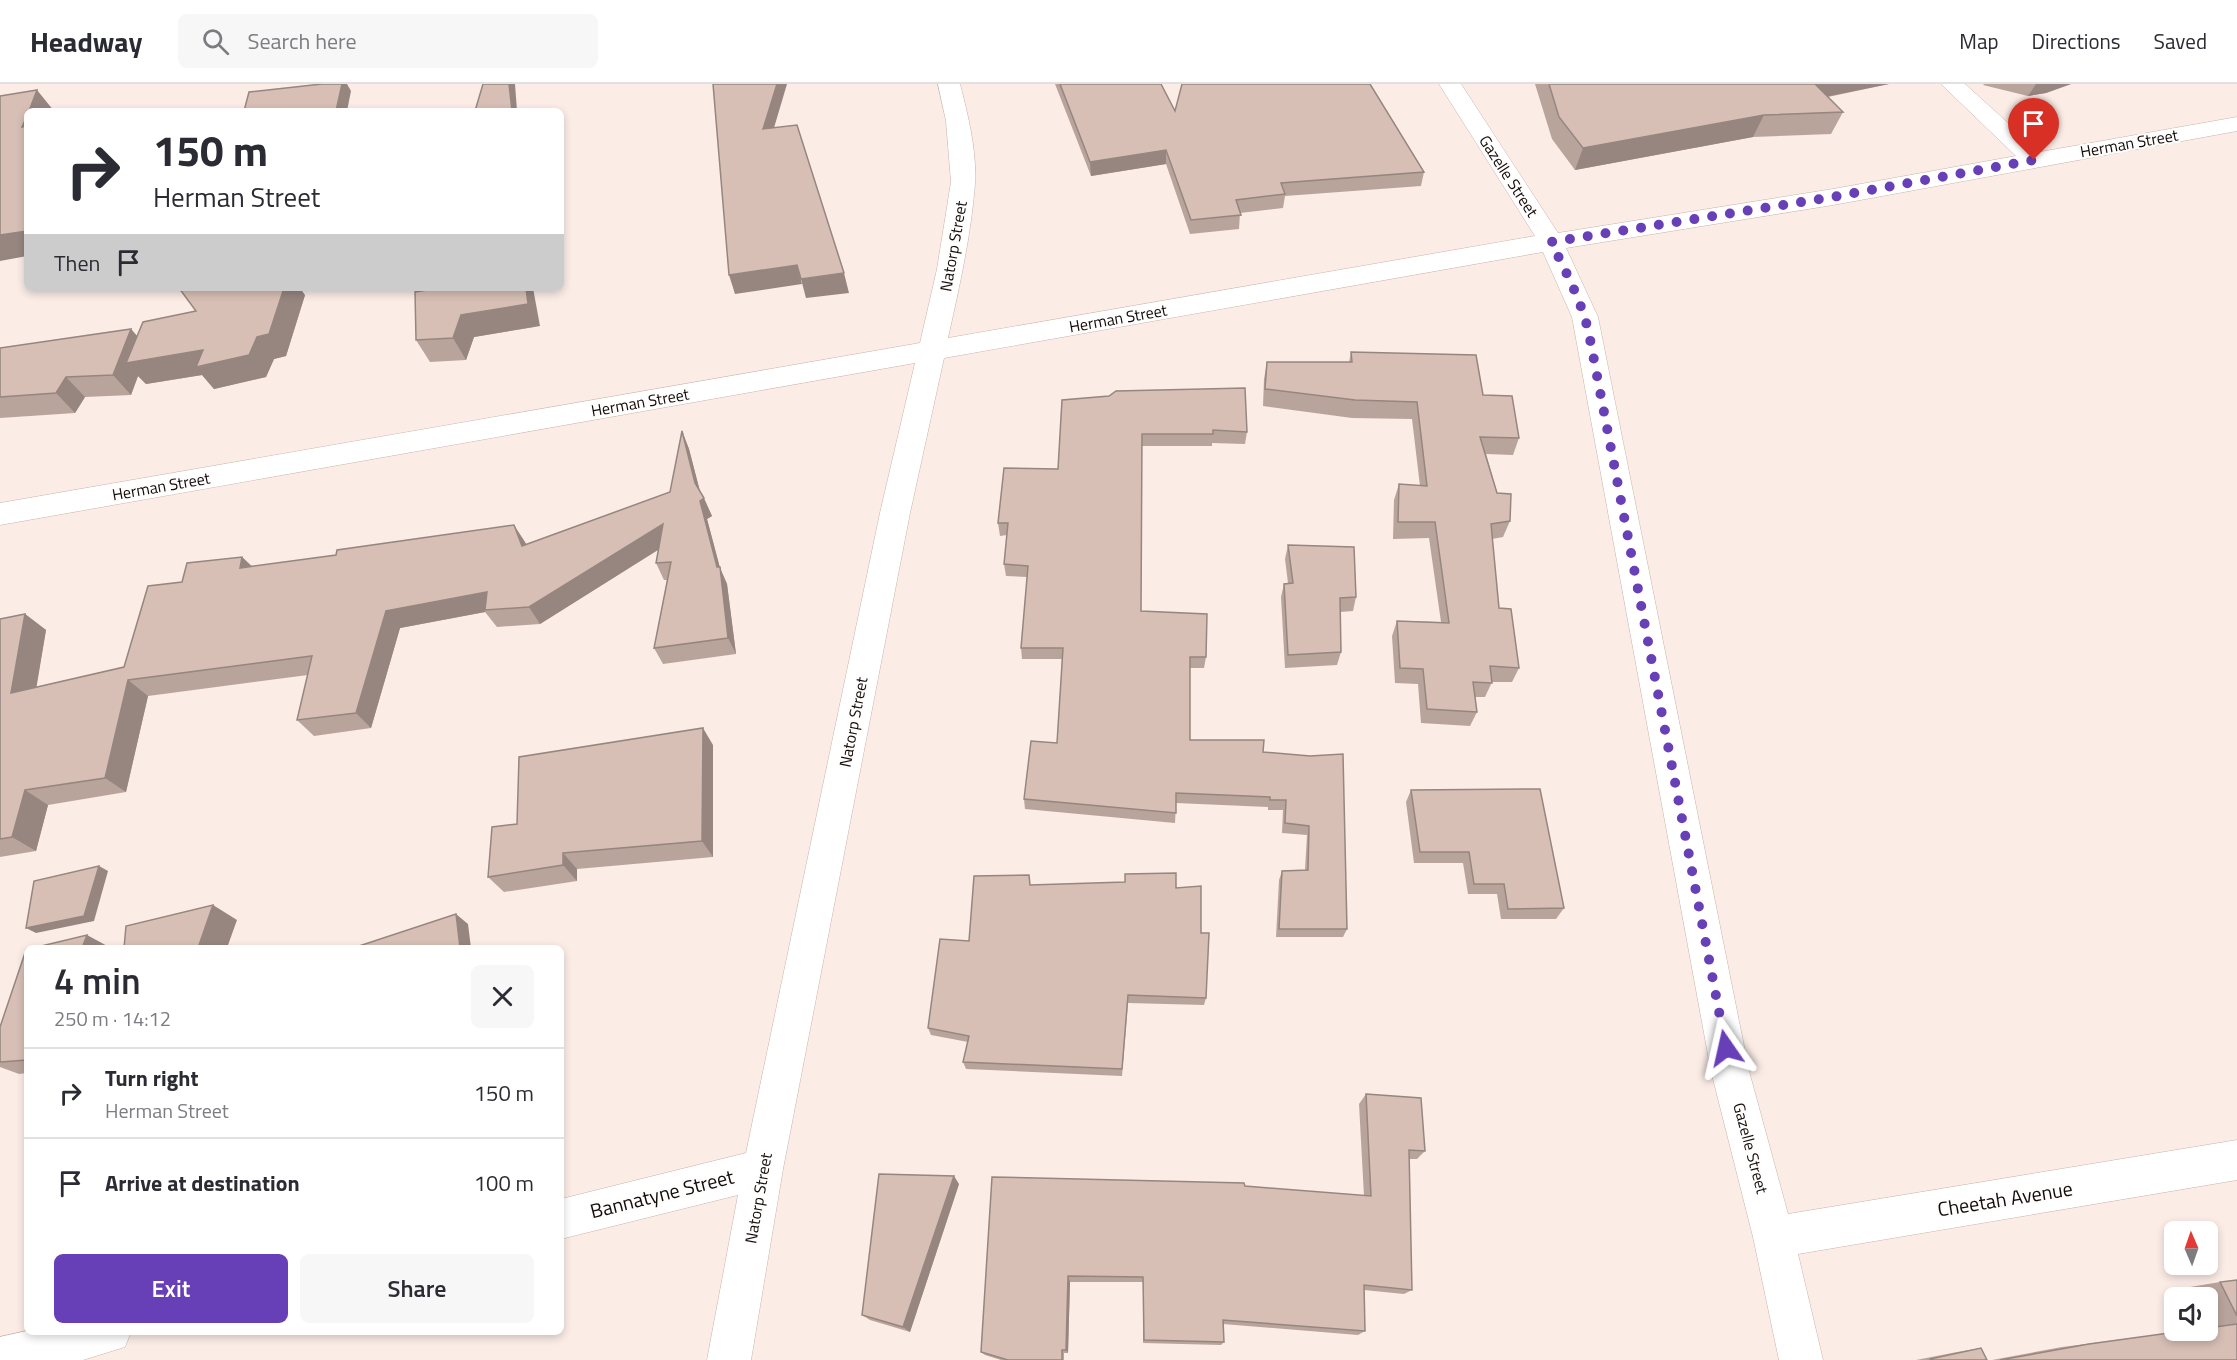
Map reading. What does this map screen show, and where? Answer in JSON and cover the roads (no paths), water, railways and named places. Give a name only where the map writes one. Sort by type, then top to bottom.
[{"type":"street","name":"Natorp Street","points":[[729,1360],[763,1169],[895,513],[950,269],[963,182],[958,121],[950,84]]},
{"type":"street","name":"Gazelle Street","points":[[1450,84],[1551,242],[1572,284],[1587,327],[1726,1048],[1774,1237],[1801,1360]]},
{"type":"street","points":[[1952,84],[2034,160]]},
{"type":"street","name":"Herman Street","points":[[0,514],[1551,242],[1833,197],[2237,124]]},
{"type":"street","name":"Cheetah Avenue","points":[[1774,1237],[2237,1160]]},
{"type":"street","name":"Bannatyne Street","points":[[564,1218],[763,1169]]},
{"type":"street","points":[[0,1359],[98,1335]]}]
